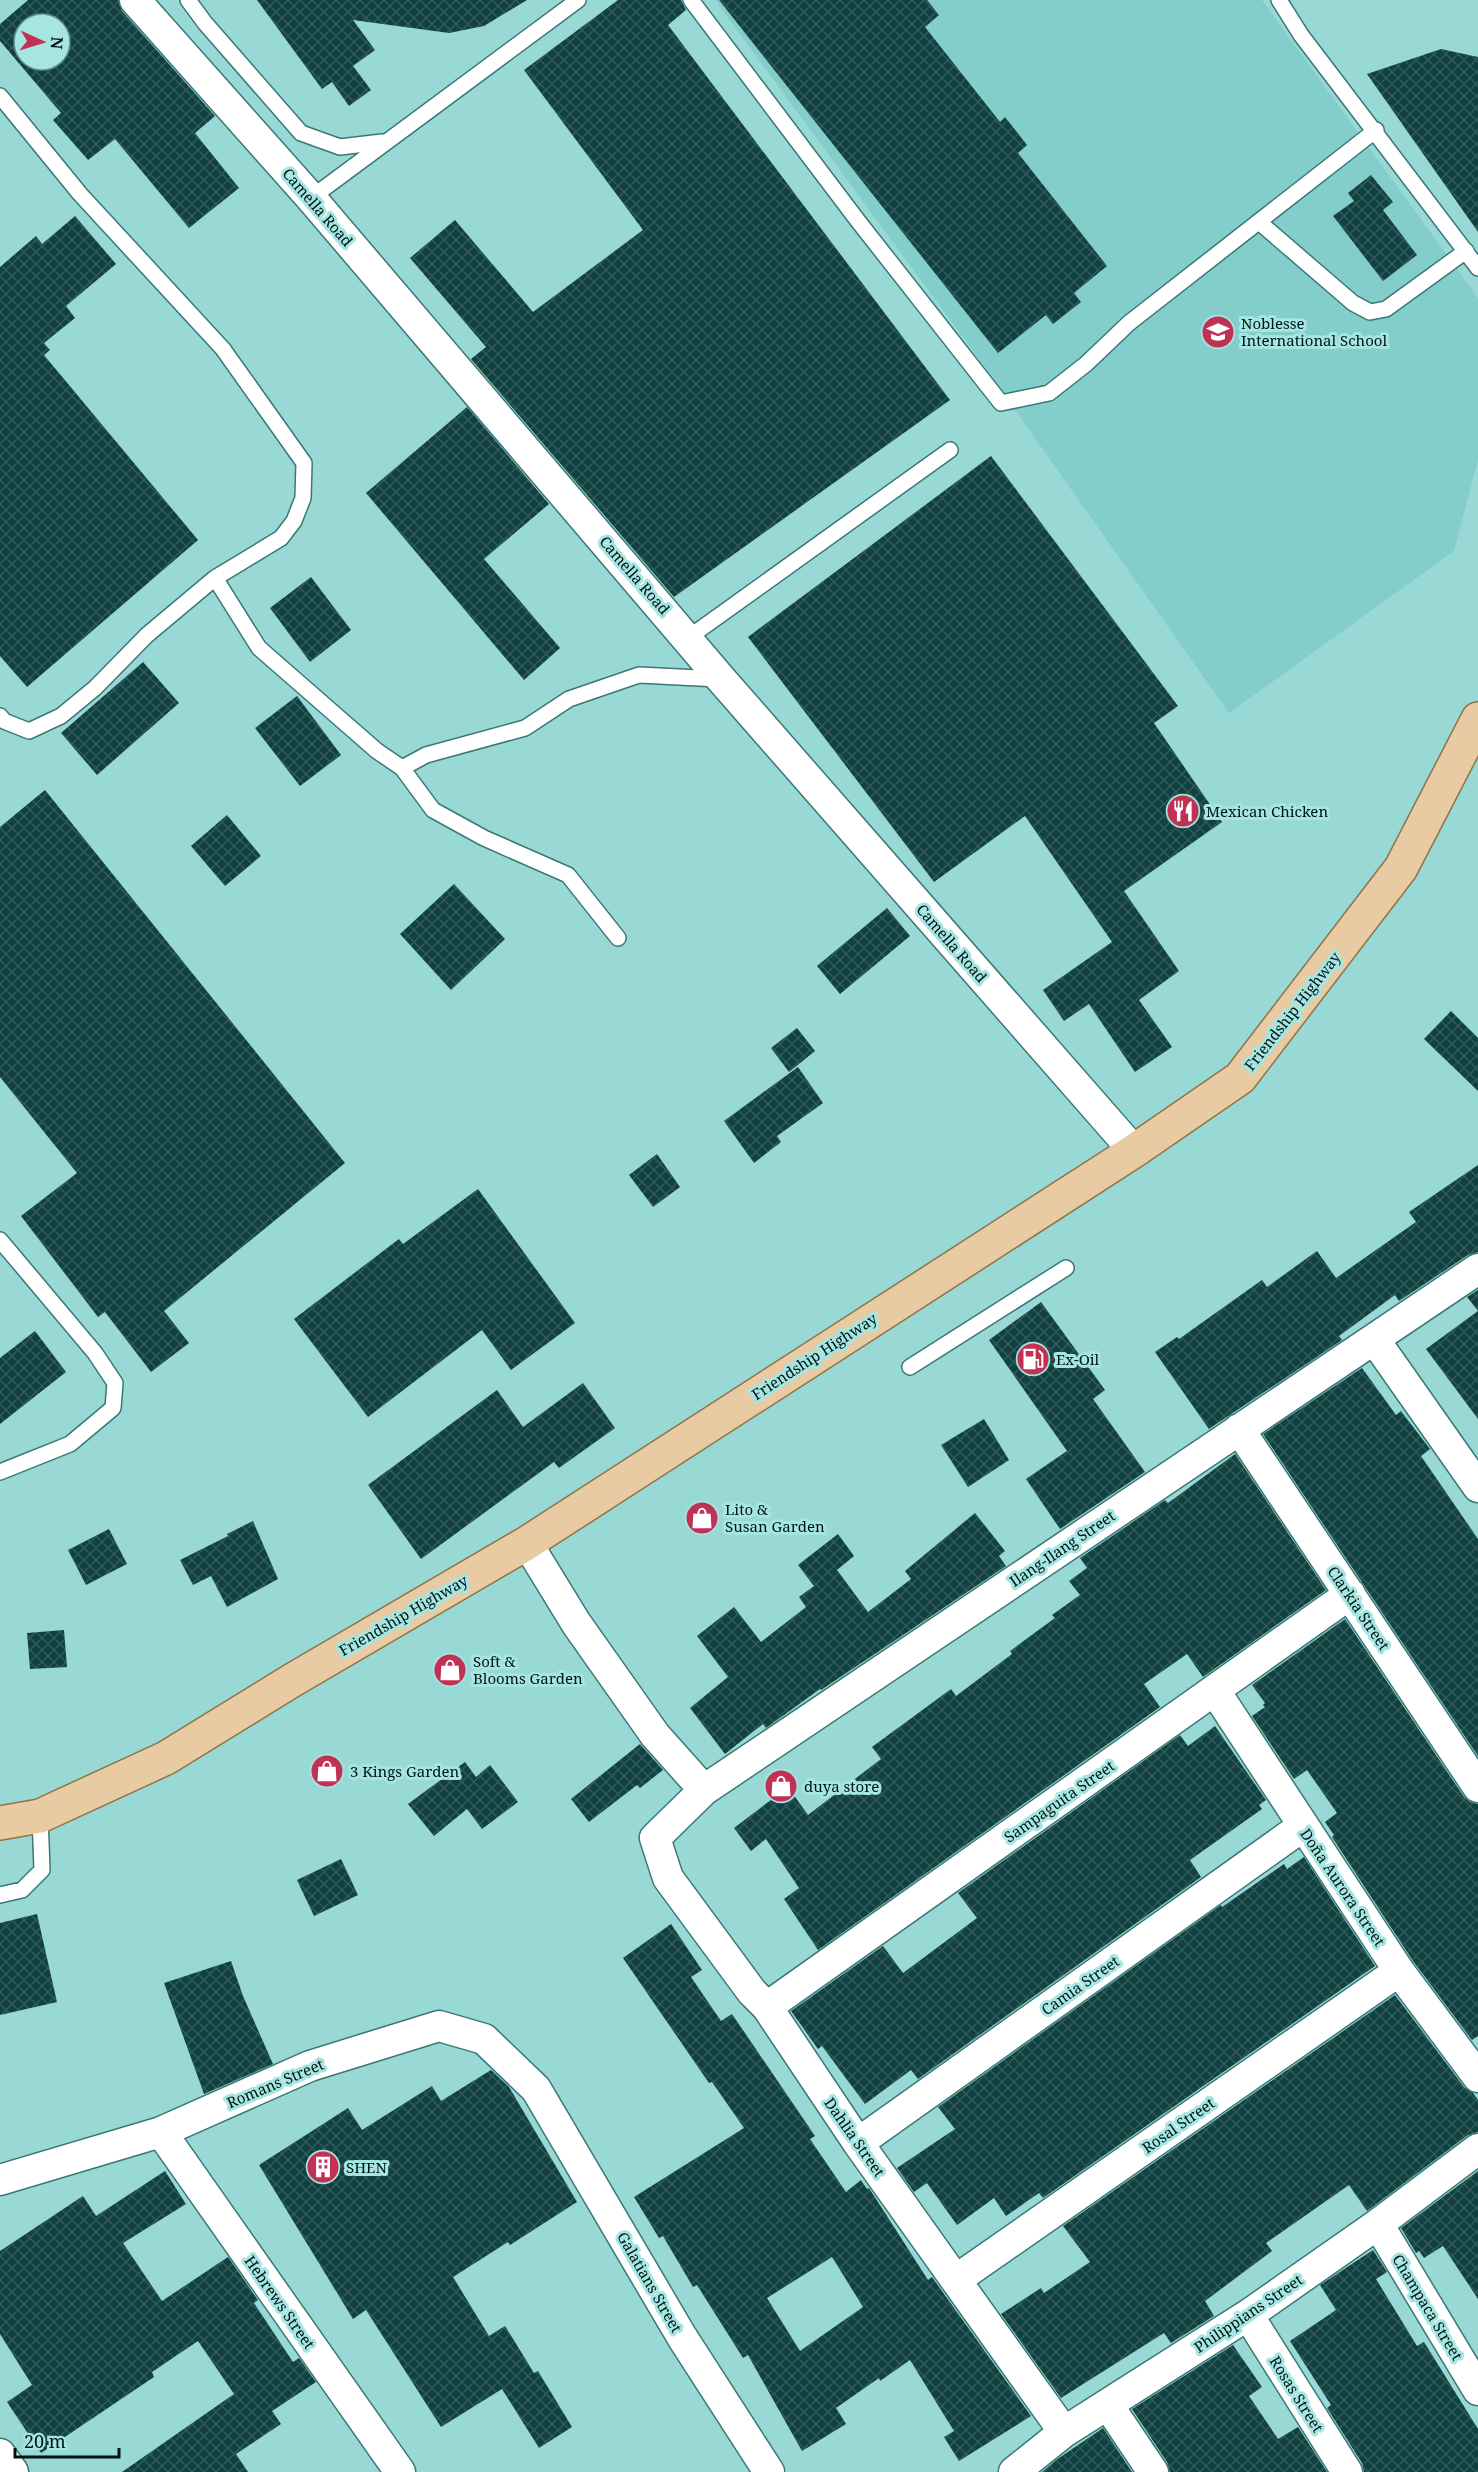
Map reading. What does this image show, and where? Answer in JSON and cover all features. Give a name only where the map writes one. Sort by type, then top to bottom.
[{"type":"main road","name":"Friendship Highway","points":[[0,1823],[40,1816],[166,1758],[291,1681],[527,1543],[1134,1151],[1240,1078],[1401,868],[1478,719]]},
{"type":"street","name":"Camella Road","points":[[135,0],[311,198],[721,679],[1134,1151]]},
{"type":"street","name":"Ilang-Ilang Street","points":[[655,1838],[704,1790],[1478,1269]]},
{"type":"street","points":[[1374,1339],[1478,1487]]},
{"type":"street","name":"Clarkia Street","points":[[1239,1429],[1478,1787]]},
{"type":"street","points":[[527,1543],[576,1623],[655,1735],[704,1790]]},
{"type":"street","name":"Sampaguita Street","points":[[767,2007],[1350,1594]]},
{"type":"street","name":"Doña Aurora Street","points":[[1215,1691],[1399,1971],[1478,2078]]},
{"type":"street","name":"Camia Street","points":[[858,2143],[1303,1826]]},
{"type":"street","name":"Dahlia Street","points":[[655,1838],[668,1878],[752,1992],[767,2007],[858,2143],[1064,2432]]},
{"type":"street","name":"Rosal Street","points":[[957,2279],[1399,1971]]},
{"type":"street","name":"Romans Street","points":[[0,2180],[161,2132],[310,2066],[439,2026],[484,2039],[536,2089]]},
{"type":"street","name":"Galatians Street","points":[[536,2089],[682,2337],[769,2472]]},
{"type":"street","name":"Hebrews Street","points":[[161,2132],[400,2472]]},
{"type":"street","name":"Philippians Street","points":[[1014,2472],[1064,2432],[1248,2315],[1378,2224],[1478,2149]]},
{"type":"street","name":"Champaca Street","points":[[1378,2224],[1478,2391]]},
{"type":"street","name":"Rosas Street","points":[[1248,2315],[1347,2472]]},
{"type":"street","points":[[1108,2405],[1153,2472]]},
{"type":"street","points":[[0,2454],[13,2472]]},
{"type":"lane","points":[[188,0],[301,132],[340,147],[383,142]]},
{"type":"lane","points":[[311,198],[383,142],[578,0]]},
{"type":"lane","points":[[691,0],[858,221],[1001,403],[1049,393],[1086,364],[1129,323],[1376,130]]},
{"type":"lane","points":[[1280,0],[1301,35],[1376,130],[1478,268]]},
{"type":"lane","points":[[0,96],[80,194],[223,349],[304,463],[303,498],[294,521],[281,538],[215,579],[147,635],[95,688],[61,716],[29,730],[4,722],[0,716]]},
{"type":"lane","points":[[1259,222],[1353,303],[1370,312],[1386,309],[1466,251]]},
{"type":"lane","points":[[688,638],[950,450]]},
{"type":"lane","points":[[215,579],[259,648],[377,752],[402,768],[433,810],[484,838],[567,875],[618,938]]},
{"type":"lane","points":[[402,768],[426,755],[525,728],[569,699],[639,675],[721,679]]},
{"type":"lane","points":[[0,1240],[95,1353],[115,1383],[113,1408],[70,1444],[0,1472]]},
{"type":"lane","points":[[910,1366],[1066,1268]]},
{"type":"lane","points":[[0,1895],[22,1890],[42,1870],[40,1816]]},
{"type":"shaded area","name":"Noblesse International School","points":[[715,0],[1262,0],[1478,298],[1478,459],[1454,551],[1229,713],[984,366]]},
{"type":"building","points":[[28,0],[118,0],[122,11],[215,116],[195,133],[239,188],[189,228],[115,139],[88,160],[53,120],[61,113],[26,72],[72,72],[72,12],[14,12]]},
{"type":"building","points":[[257,0],[527,0],[484,26],[449,33],[353,20],[375,50],[353,66],[371,90],[349,106],[332,82],[322,89]]},
{"type":"building","points":[[618,0],[681,0],[686,10],[668,25],[950,400],[674,597],[471,359],[486,347],[410,258],[455,220],[533,312],[643,230],[524,70]]},
{"type":"building","points":[[719,0],[927,0],[939,15],[925,27],[1000,122],[1005,117],[1027,145],[1018,153],[1107,266],[1074,293],[1081,302],[1053,324],[1046,315],[998,353]]},
{"type":"building","points":[[12,14],[12,55],[0,41],[0,24]]},
{"type":"building","points":[[1441,49],[1478,57],[1478,232],[1367,74]]},
{"type":"building","points":[[1371,175],[1393,202],[1383,210],[1417,255],[1383,281],[1333,216],[1354,201],[1348,193]]},
{"type":"building","points":[[75,216],[116,264],[66,306],[75,318],[44,343],[50,350],[44,355],[198,540],[27,687],[0,656],[0,267],[36,236],[42,244]]},
{"type":"building","points":[[467,407],[549,504],[484,559],[560,648],[524,680],[366,493]]},
{"type":"building","points":[[991,456],[1178,706],[1154,723],[1222,822],[1124,891],[1179,971],[1139,1000],[1172,1047],[1135,1072],[1089,1004],[1064,1021],[1043,990],[1112,942],[1025,816],[934,882],[748,637]]},
{"type":"building","points":[[311,577],[351,630],[310,662],[270,608]]},
{"type":"building","points":[[143,662],[179,703],[97,775],[61,733]]},
{"type":"building","points":[[297,696],[341,755],[300,786],[255,728]]},
{"type":"building","points":[[45,790],[345,1163],[164,1311],[189,1343],[151,1372],[105,1312],[98,1317],[21,1216],[77,1173],[0,1077],[0,827]]},
{"type":"building","points":[[227,815],[261,856],[225,886],[191,846]]},
{"type":"building","points":[[454,884],[505,939],[451,990],[400,934]]},
{"type":"building","points":[[887,908],[910,936],[840,994],[817,966]]},
{"type":"building","points":[[1451,1011],[1478,1038],[1478,1091],[1424,1039]]},
{"type":"building","points":[[797,1028],[815,1051],[789,1072],[771,1048]]},
{"type":"building","points":[[798,1067],[823,1103],[777,1136],[781,1142],[754,1163],[724,1121]]},
{"type":"building","points":[[657,1154],[680,1187],[653,1207],[629,1175]]},
{"type":"building","points":[[1478,1165],[1478,1252],[1468,1255],[1399,1301],[1395,1295],[1339,1336],[1342,1340],[1209,1429],[1155,1352],[1177,1337],[1179,1339],[1262,1280],[1267,1287],[1317,1251],[1336,1278],[1416,1222],[1409,1212]]},
{"type":"building","points":[[478,1189],[575,1323],[511,1370],[482,1330],[368,1417],[294,1319],[399,1239],[403,1244]]},
{"type":"building","points":[[1478,1290],[1478,1311],[1467,1297]]},
{"type":"building","points":[[1041,1302],[1105,1390],[1093,1399],[1145,1472],[1060,1529],[1026,1479],[1067,1451],[989,1340]]},
{"type":"building","points":[[1478,1311],[1478,1419],[1426,1349]]},
{"type":"building","points":[[35,1331],[66,1372],[0,1424],[0,1358]]},
{"type":"building","points":[[1362,1368],[1396,1415],[1401,1411],[1430,1449],[1421,1456],[1478,1539],[1478,1756],[1263,1434]]},
{"type":"building","points":[[583,1383],[615,1428],[559,1468],[554,1462],[421,1559],[368,1485],[497,1390],[523,1427]]},
{"type":"building","points":[[984,1419],[1009,1460],[968,1487],[941,1445]]},
{"type":"building","points":[[1235,1454],[1326,1590],[1203,1677],[1187,1654],[1144,1684],[1160,1707],[818,1950],[784,1899],[799,1888],[766,1839],[751,1851],[734,1828],[788,1787],[808,1815],[881,1759],[872,1747],[951,1689],[956,1696],[1012,1654],[1010,1651],[1055,1618],[1052,1615],[1080,1595],[1069,1581],[1087,1568],[1080,1558],[1165,1500],[1168,1503]]},
{"type":"building","points":[[975,1513],[1005,1551],[999,1556],[1006,1566],[820,1689],[766,1728],[763,1724],[725,1754],[690,1708],[728,1677],[697,1636],[734,1607],[761,1642],[806,1607],[799,1597],[814,1586],[798,1565],[838,1534],[854,1556],[837,1570],[868,1612],[911,1579],[905,1571]]},
{"type":"building","points":[[253,1521],[278,1579],[227,1607],[211,1576],[193,1585],[180,1560]]},
{"type":"building","points":[[109,1529],[127,1564],[86,1585],[68,1550]]},
{"type":"building","points":[[1345,1619],[1464,1797],[1478,1804],[1478,2036],[1472,2040],[1413,1961],[1332,1837],[1334,1835],[1325,1822],[1337,1813],[1307,1770],[1294,1779],[1252,1716],[1265,1707],[1263,1705],[1265,1703],[1252,1685]]},
{"type":"building","points":[[64,1630],[67,1667],[30,1669],[27,1633]]},
{"type":"building","points":[[1215,1726],[1266,1800],[1259,1805],[1262,1809],[1190,1860],[1201,1877],[918,2079],[911,2070],[865,2104],[822,2046],[818,2049],[791,2011],[883,1946],[903,1973],[977,1918],[958,1893],[1180,1735],[1188,1746]]},
{"type":"building","points":[[640,1744],[663,1770],[640,1788],[637,1785],[589,1822],[571,1799]]},
{"type":"building","points":[[465,1762],[476,1777],[490,1765],[518,1802],[482,1829],[467,1809],[434,1836],[408,1804]]},
{"type":"building","points":[[1304,1857],[1375,1966],[1043,2198],[1039,2193],[1006,2216],[994,2198],[957,2225],[927,2183],[914,2192],[897,2168],[955,2129],[938,2107],[1221,1905],[1222,1907],[1284,1864],[1287,1869]]},
{"type":"building","points":[[341,1859],[358,1895],[314,1916],[297,1880]]},
{"type":"building","points":[[37,1914],[57,2002],[0,2015],[0,1923]]},
{"type":"building","points":[[671,1924],[702,1970],[691,1977],[721,2021],[732,2014],[815,2136],[810,2139],[846,2192],[861,2180],[867,2189],[869,2188],[928,2280],[932,2277],[1031,2416],[959,2461],[944,2437],[954,2431],[910,2360],[836,2408],[846,2424],[802,2451],[748,2355],[743,2358],[697,2285],[693,2287],[663,2236],[659,2238],[634,2197],[744,2128],[712,2082],[709,2083],[623,1958]],"holes":[[[832,2257],[863,2307],[800,2351],[767,2298]]]},
{"type":"building","points":[[231,1961],[243,1996],[273,2064],[204,2094],[164,1983]]},
{"type":"building","points":[[1395,1995],[1464,2087],[1478,2100],[1478,2132],[1468,2135],[1367,2211],[1349,2185],[1266,2243],[1272,2251],[1205,2301],[1214,2316],[1171,2343],[1164,2333],[1061,2398],[1001,2314],[1041,2288],[1044,2293],[1090,2262],[1063,2226]]},
{"type":"building","points":[[491,2070],[509,2087],[577,2202],[510,2245],[508,2242],[453,2277],[489,2336],[505,2326],[534,2373],[538,2371],[572,2427],[539,2448],[502,2389],[441,2427],[366,2310],[353,2319],[259,2165],[348,2108],[362,2130],[432,2086],[441,2101]]},
{"type":"building","points":[[165,2171],[186,2204],[123,2243],[162,2301],[228,2257],[258,2300],[254,2303],[293,2362],[299,2358],[316,2382],[272,2411],[281,2424],[236,2454],[248,2472],[122,2472],[234,2394],[198,2341],[152,2372],[154,2377],[41,2453],[7,2402],[32,2385],[0,2334],[0,2251],[83,2196],[96,2216]]},
{"type":"building","points":[[1478,2171],[1478,2299],[1443,2246],[1424,2258],[1419,2251],[1416,2253],[1401,2228]]},
{"type":"building","points":[[1373,2250],[1387,2272],[1376,2279],[1417,2346],[1424,2342],[1478,2429],[1478,2472],[1364,2472],[1362,2463],[1327,2408],[1331,2405],[1290,2341],[1336,2310],[1320,2285]]},
{"type":"building","points":[[1233,2345],[1262,2387],[1249,2396],[1278,2439],[1298,2427],[1327,2472],[1170,2472],[1167,2462],[1132,2409]]},
{"type":"building","points":[[1103,2428],[1132,2472],[1042,2472],[1056,2460]]},
{"type":"place","name":"Noblesse International School","points":[[1218,332]]},
{"type":"place","name":"Mexican Chicken","points":[[1183,811]]},
{"type":"place","name":"Ex-Oil","points":[[1033,1359]]},
{"type":"place","name":"Lito & Susan Garden","points":[[702,1518]]},
{"type":"place","name":"Soft & Blooms Garden","points":[[450,1670]]},
{"type":"place","name":"3 Kings Garden","points":[[327,1771]]},
{"type":"place","name":"duya store","points":[[781,1786]]},
{"type":"place","name":"SHEN","points":[[323,2167]]}]
